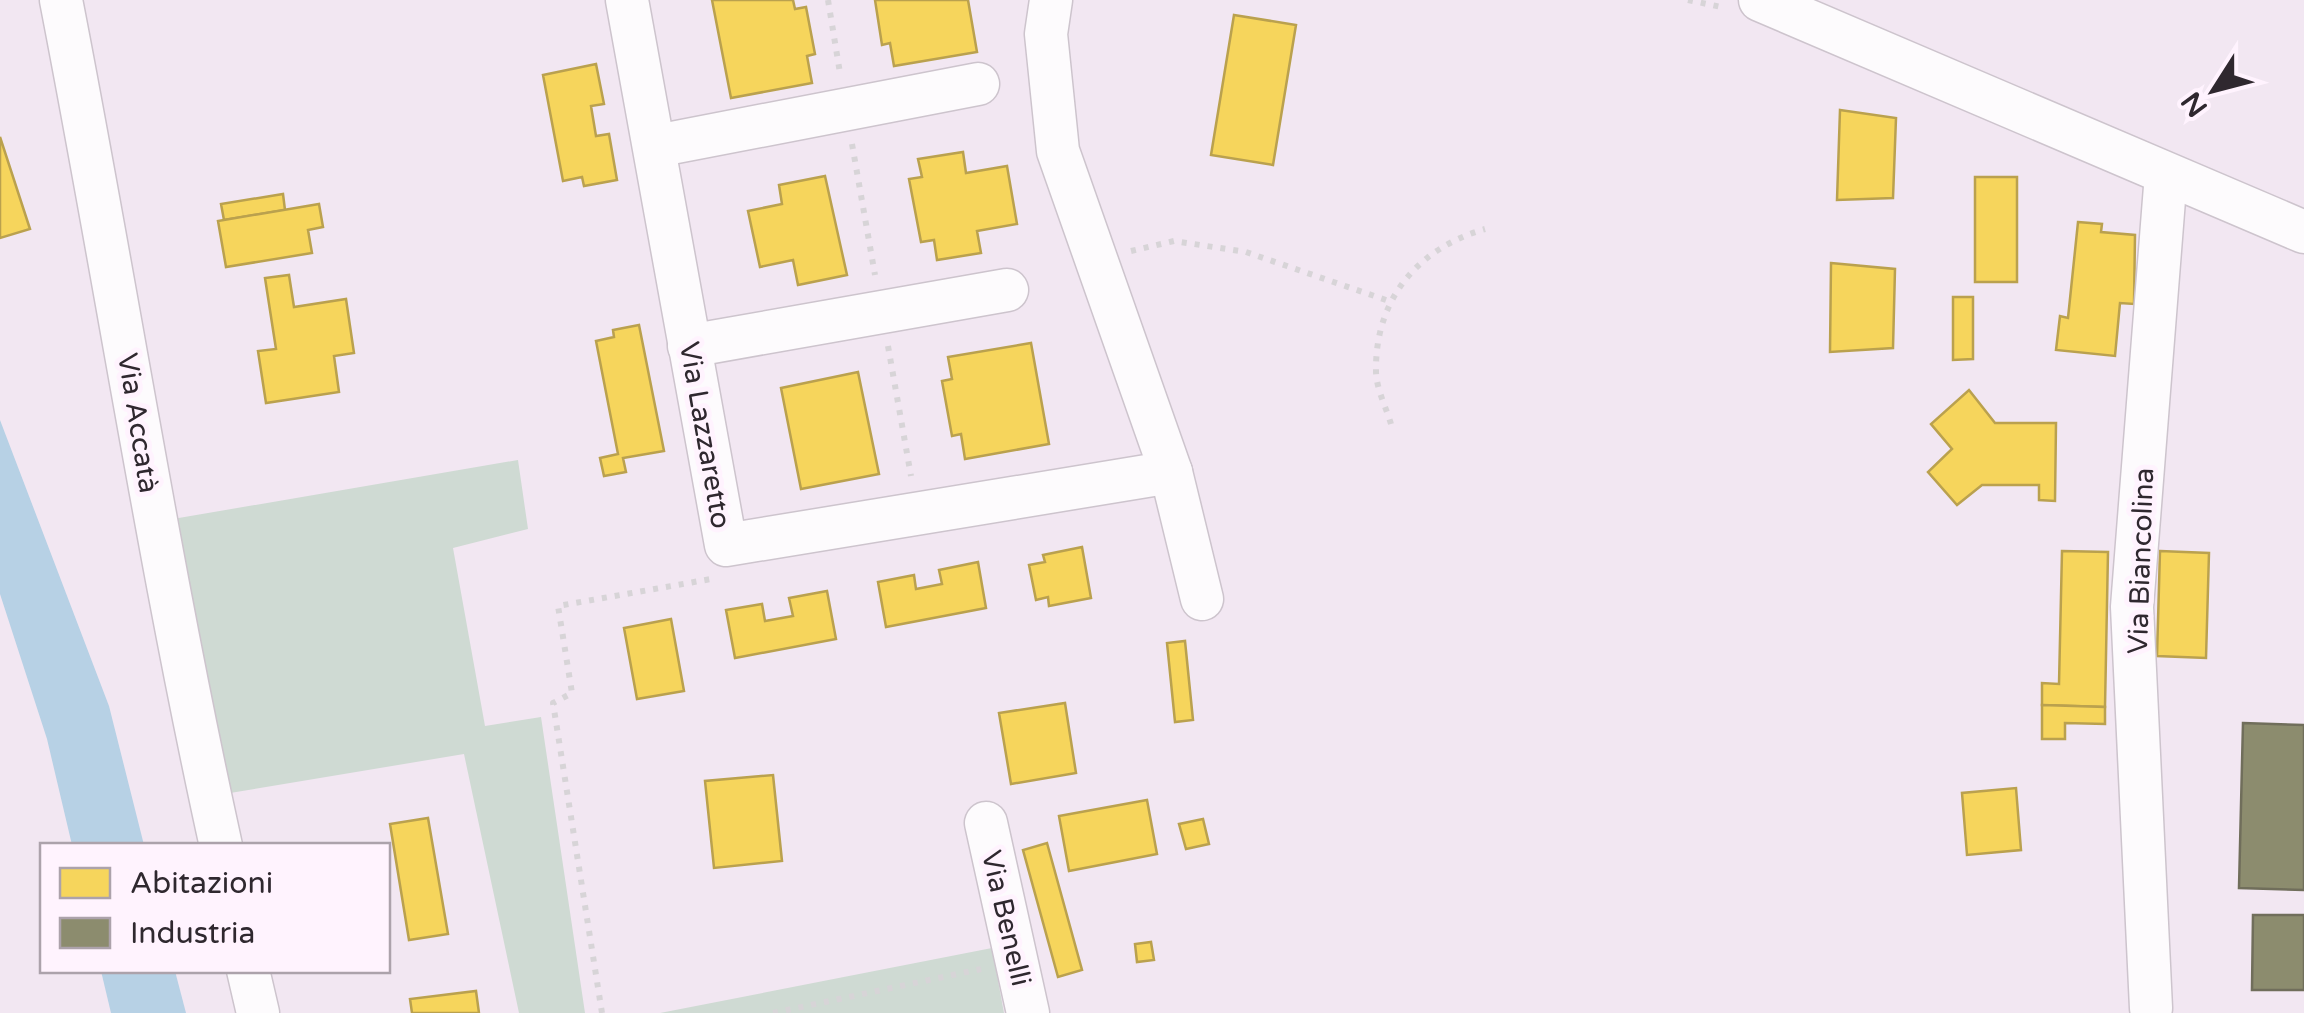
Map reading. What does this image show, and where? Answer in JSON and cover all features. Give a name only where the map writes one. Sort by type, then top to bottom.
[{"type":"street","name":"Via Accatà","points":[[61,0],[112,257],[174,632],[219,843]]},
{"type":"street","name":"Via Lazzaretto","points":[[627,0],[726,544],[1171,472]]},
{"type":"street","points":[[1050,0],[1046,34],[1058,151],[1099,258],[1171,472],[1202,598]]},
{"type":"street","points":[[1760,0],[2304,232]]},
{"type":"street","points":[[656,146],[978,84]]},
{"type":"street","name":"Via Biancolina","points":[[2151,1008],[2132,607],[2166,174]]},
{"type":"street","points":[[689,346],[1006,290]]},
{"type":"street","name":"Via Benelli","points":[[986,824],[1028,1013]]},
{"type":"street","points":[[249,973],[258,1013]]},
{"type":"path","points":[[1390,424],[1376,375],[1389,301],[1411,268],[1431,252],[1484,229]]},
{"type":"path","points":[[1099,258],[1174,241],[1228,249],[1389,301]]},
{"type":"path","points":[[773,1013],[1016,961]]},
{"type":"shaded area","points":[[518,460],[528,529],[453,548],[485,726],[541,717],[585,1013],[519,1013],[464,754],[224,794],[167,520]]},
{"type":"shaded area","points":[[992,948],[1004,1013],[660,1013]]},
{"type":"water","points":[[0,420],[109,706],[143,843],[72,843],[47,739],[0,594]]},
{"type":"water","points":[[101,973],[176,973],[186,1013],[111,1013]]},
{"type":"building: Abitazioni","points":[[712,0],[793,0],[795,9],[806,7],[815,54],[807,56],[812,83],[731,98]]},
{"type":"building: Abitazioni","points":[[875,0],[968,0],[977,52],[894,66],[890,43],[882,45]]},
{"type":"building: Abitazioni","points":[[1234,15],[1296,25],[1273,165],[1211,155]]},
{"type":"building: Abitazioni","points":[[596,64],[604,104],[591,106],[596,136],[609,134],[617,180],[584,186],[582,177],[563,181],[543,75]]},
{"type":"building: Abitazioni","points":[[1840,110],[1896,118],[1893,198],[1837,200]]},
{"type":"building: Abitazioni","points":[[0,137],[30,229],[0,238]]},
{"type":"building: Abitazioni","points":[[963,152],[966,173],[1007,166],[1017,224],[977,231],[981,253],[937,260],[934,240],[921,242],[909,179],[922,177],[918,159]]},
{"type":"building: Abitazioni","points":[[825,176],[847,275],[798,285],[793,260],[760,267],[748,211],[782,204],[779,185]]},
{"type":"building: Abitazioni","points":[[1975,177],[2017,177],[2017,282],[1975,282]]},
{"type":"building: Abitazioni","points":[[283,194],[285,210],[224,220],[221,204]]},
{"type":"building: Abitazioni","points":[[319,204],[323,227],[308,230],[312,253],[226,267],[218,221]]},
{"type":"building: Abitazioni","points":[[2078,222],[2102,224],[2101,232],[2135,235],[2134,304],[2120,303],[2115,356],[2056,350],[2060,316],[2068,318]]},
{"type":"building: Abitazioni","points":[[1831,263],[1895,269],[1893,348],[1830,352]]},
{"type":"building: Abitazioni","points":[[289,275],[294,307],[346,299],[354,353],[334,356],[339,392],[266,403],[258,351],[276,349],[265,278]]},
{"type":"building: Abitazioni","points":[[1953,297],[1973,297],[1973,359],[1953,360]]},
{"type":"building: Abitazioni","points":[[639,325],[664,451],[623,458],[626,472],[604,476],[600,458],[618,454],[596,341],[614,337],[613,330]]},
{"type":"building: Abitazioni","points":[[1031,343],[1049,444],[965,459],[961,434],[952,436],[942,381],[952,379],[948,357]]},
{"type":"building: Abitazioni","points":[[858,372],[879,474],[801,489],[781,388]]},
{"type":"building: Abitazioni","points":[[1969,390],[1995,423],[2056,423],[2055,501],[2039,500],[2039,485],[1982,485],[1957,505],[1928,472],[1952,449],[1931,424]]},
{"type":"building: Abitazioni","points":[[1082,547],[1091,598],[1049,606],[1048,597],[1036,600],[1029,565],[1045,562],[1043,555]]},
{"type":"building: Abitazioni","points":[[2062,551],[2108,552],[2105,707],[2042,705],[2042,683],[2059,684]]},
{"type":"building: Abitazioni","points":[[2160,551],[2209,553],[2206,658],[2157,656]]},
{"type":"building: Abitazioni","points":[[978,562],[986,608],[886,627],[878,582],[914,575],[916,589],[942,584],[939,570]]},
{"type":"building: Abitazioni","points":[[827,591],[836,639],[735,658],[726,610],[762,604],[765,621],[793,616],[789,598]]},
{"type":"building: Abitazioni","points":[[671,619],[684,691],[637,699],[624,628]]},
{"type":"building: Abitazioni","points":[[1185,641],[1193,720],[1175,722],[1167,643]]},
{"type":"building: Abitazioni","points":[[1065,703],[1076,773],[1011,784],[999,713]]},
{"type":"building: Abitazioni","points":[[2042,705],[2105,707],[2105,724],[2065,723],[2065,739],[2042,739]]},
{"type":"building: Abitazioni","points":[[773,775],[782,861],[714,868],[705,781]]},
{"type":"building: Abitazioni","points":[[2016,788],[2021,850],[1967,855],[1962,793]]},
{"type":"building: Abitazioni","points":[[1147,800],[1157,854],[1069,871],[1059,816]]},
{"type":"building: Abitazioni","points":[[428,818],[448,934],[409,940],[390,824]]},
{"type":"building: Abitazioni","points":[[1203,819],[1209,844],[1186,849],[1179,824]]},
{"type":"building: Abitazioni","points":[[1047,843],[1082,970],[1058,977],[1023,850]]},
{"type":"building: Abitazioni","points":[[1151,942],[1154,960],[1137,962],[1135,944]]},
{"type":"building: Abitazioni","points":[[476,991],[479,1013],[412,1013],[410,999]]},
{"type":"building: Industria","points":[[2243,723],[2304,725],[2304,890],[2239,888]]},
{"type":"building: Industria","points":[[2253,915],[2304,915],[2304,990],[2252,990]]}]
